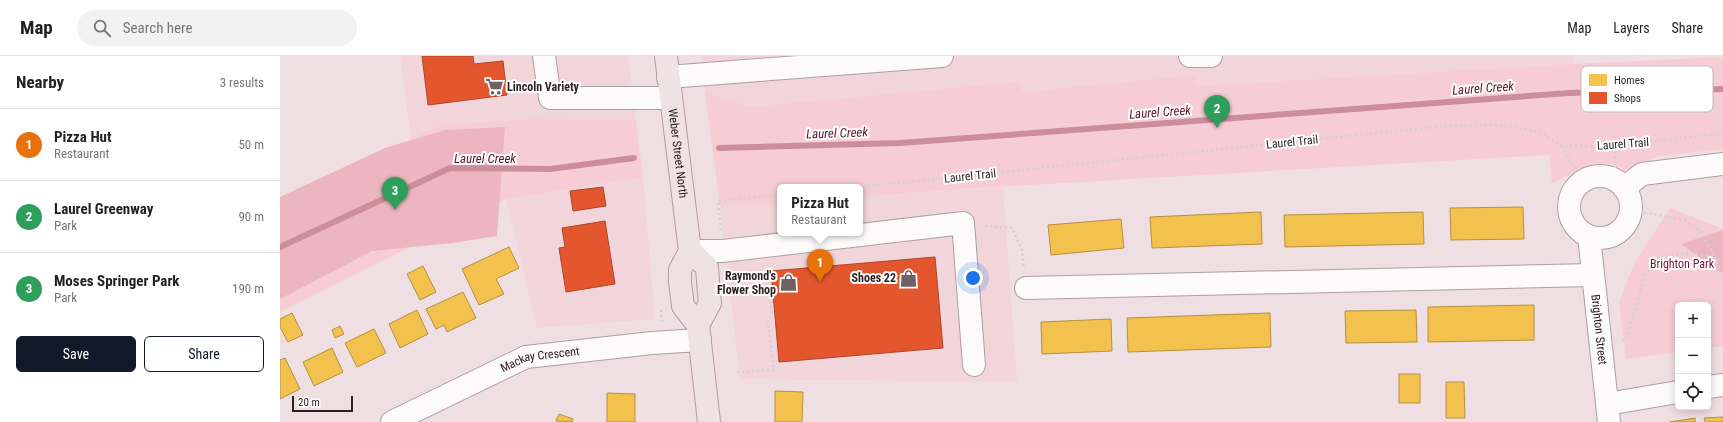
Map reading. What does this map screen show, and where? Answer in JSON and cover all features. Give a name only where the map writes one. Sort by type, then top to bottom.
[{"type":"main road","name":"Weber Street North","points":[[667,66],[690,251]]},
{"type":"main road","points":[[690,251],[680,270],[680,282],[683,306],[699,332],[709,422]]},
{"type":"street","points":[[544,56],[550,98],[670,98]]},
{"type":"street","points":[[667,66],[942,56]]},
{"type":"street","points":[[1190,56],[1212,56]]},
{"type":"street","points":[[1620,184],[1642,174],[1723,164]]},
{"type":"street","points":[[1590,177],[1606,177],[1620,184],[1631,203],[1630,210],[1630,217],[1619,231],[1610,237],[1599,238],[1589,236],[1580,231],[1573,223],[1569,213],[1568,203],[1572,192],[1579,183],[1590,177]]},
{"type":"street","points":[[863,235],[963,223],[974,365]]},
{"type":"street","points":[[690,251],[723,251],[852,236]]},
{"type":"street","name":"Brighton Street","points":[[1589,236],[1608,413]]},
{"type":"street","points":[[1026,288],[1593,275]]},
{"type":"street","name":"Mackay Crescent","points":[[393,422],[526,357],[665,342],[699,332]]},
{"type":"street","points":[[1711,387],[1723,385]]},
{"type":"street","points":[[1608,413],[1675,393]]},
{"type":"path","name":"Laurel Trail","points":[[863,186],[1443,126],[1494,125],[1522,128],[1544,134],[1561,146],[1614,146],[1723,133]]},
{"type":"path","points":[[1561,146],[1576,170]]},
{"type":"path","points":[[1614,146],[1620,184]]},
{"type":"path","points":[[718,201],[777,195]]},
{"type":"path","points":[[1630,210],[1686,220],[1701,232],[1715,257],[1723,278]]},
{"type":"path","points":[[963,223],[1012,228],[1022,250],[1026,288]]},
{"type":"path","points":[[1621,341],[1627,337],[1645,274],[1662,257],[1690,253],[1715,257]]},
{"type":"path","points":[[727,280],[767,275],[772,314],[768,323],[774,370],[735,372]]},
{"type":"shaded area","points":[[400,56],[628,56],[636,120],[532,119],[443,124],[411,139]]},
{"type":"shaded area","points":[[702,56],[1574,56],[1573,64],[1195,86],[1195,75],[1022,92],[1022,84],[1016,82],[749,107],[705,92]]},
{"type":"shaded area","points":[[505,127],[497,236],[452,243],[372,251],[280,299],[280,197],[385,148],[445,130]]},
{"type":"shaded area","points":[[643,177],[655,319],[537,328],[506,199]]},
{"type":"shaded area","points":[[1003,187],[1017,382],[740,379],[720,206],[777,203],[777,236],[863,236],[863,197]]},
{"type":"shaded area","points":[[1723,230],[1723,274],[1681,244]]},
{"type":"green space","points":[[1723,57],[1723,149],[1660,156],[1625,170],[1611,164],[1593,164],[1552,183],[1549,155],[978,188],[863,197],[863,184],[777,184],[777,203],[720,206],[705,92],[750,107],[1016,82],[1022,84],[1022,92],[1195,75],[1196,86],[1573,64]]},
{"type":"green space","points":[[532,119],[636,120],[643,177],[506,199],[280,312],[280,222],[388,174],[411,139],[443,124]]},
{"type":"green space","name":"Brighton Park","points":[[1670,208],[1723,229],[1723,346],[1711,348],[1711,302],[1675,302],[1675,352],[1626,359],[1619,302],[1634,264]]},
{"type":"building: Homes","points":[[1523,207],[1524,239],[1451,240],[1450,208]]},
{"type":"building: Homes","points":[[1261,212],[1262,244],[1152,248],[1150,217]]},
{"type":"building: Homes","points":[[1423,212],[1424,244],[1285,247],[1284,215]]},
{"type":"building: Homes","points":[[1121,219],[1124,248],[1051,255],[1048,225]]},
{"type":"building: Homes","points":[[509,247],[519,268],[496,279],[504,294],[479,305],[462,269]]},
{"type":"building: Homes","points":[[423,266],[436,292],[420,300],[407,274]]},
{"type":"building: Homes","points":[[463,292],[476,318],[447,332],[444,325],[436,329],[426,309]]},
{"type":"building: Homes","points":[[1534,305],[1534,340],[1428,342],[1428,307]]},
{"type":"building: Homes","points":[[417,310],[428,334],[400,348],[389,324]]},
{"type":"building: Homes","points":[[1416,310],[1417,342],[1346,343],[1345,311]]},
{"type":"building: Homes","points":[[292,313],[303,335],[288,342],[280,327],[280,319]]},
{"type":"building: Homes","points":[[1270,313],[1271,347],[1128,352],[1127,318]]},
{"type":"building: Homes","points":[[1111,319],[1112,351],[1042,354],[1041,322]]},
{"type":"building: Homes","points":[[340,326],[344,334],[335,338],[332,330]]},
{"type":"building: Homes","points":[[374,329],[386,353],[357,367],[345,343]]},
{"type":"building: Homes","points":[[332,348],[343,372],[314,386],[303,362]]},
{"type":"building: Homes","points":[[285,358],[300,389],[280,399],[280,360]]},
{"type":"building: Homes","points":[[1399,374],[1420,374],[1420,403],[1399,403]]},
{"type":"building: Homes","points":[[1446,382],[1464,382],[1465,418],[1446,418]]},
{"type":"building: Homes","points":[[775,391],[803,392],[802,422],[775,422]]},
{"type":"building: Homes","points":[[607,393],[635,394],[635,422],[607,422]]},
{"type":"building: Homes","points":[[559,414],[573,419],[572,422],[556,421]]},
{"type":"building: Homes","points":[[1723,417],[1723,422],[1705,422],[1704,418]]},
{"type":"building: Homes","points":[[1695,418],[1695,422],[1670,422]]},
{"type":"building: Shops","points":[[422,56],[473,56],[474,64],[503,61],[507,95],[428,105]]},
{"type":"building: Shops","points":[[603,187],[606,206],[573,211],[570,191]]},
{"type":"building: Shops","points":[[605,221],[615,284],[566,292],[559,248],[565,247],[562,228]]},
{"type":"building: Shops","points":[[935,257],[943,348],[779,362],[771,271]]},
{"type":"waterway","name":"Laurel Creek","points":[[1713,89],[1723,89]]},
{"type":"waterway","name":"Laurel Creek","points":[[719,148],[900,143],[1581,93]]},
{"type":"waterway","name":"Laurel Creek","points":[[280,247],[450,168],[550,169],[634,158]]},
{"type":"place","name":"Lincoln Variety","points":[[494,87]]},
{"type":"place","name":"Laurel Greenway","points":[[1217,128]]},
{"type":"place","name":"Moses Springer Park","points":[[395,210]]},
{"type":"place","name":"Shoes 22","points":[[909,278]]},
{"type":"place","name":"Pizza Hut","points":[[820,282]]},
{"type":"place","name":"Raymond's Flower Shop","points":[[789,283]]}]
